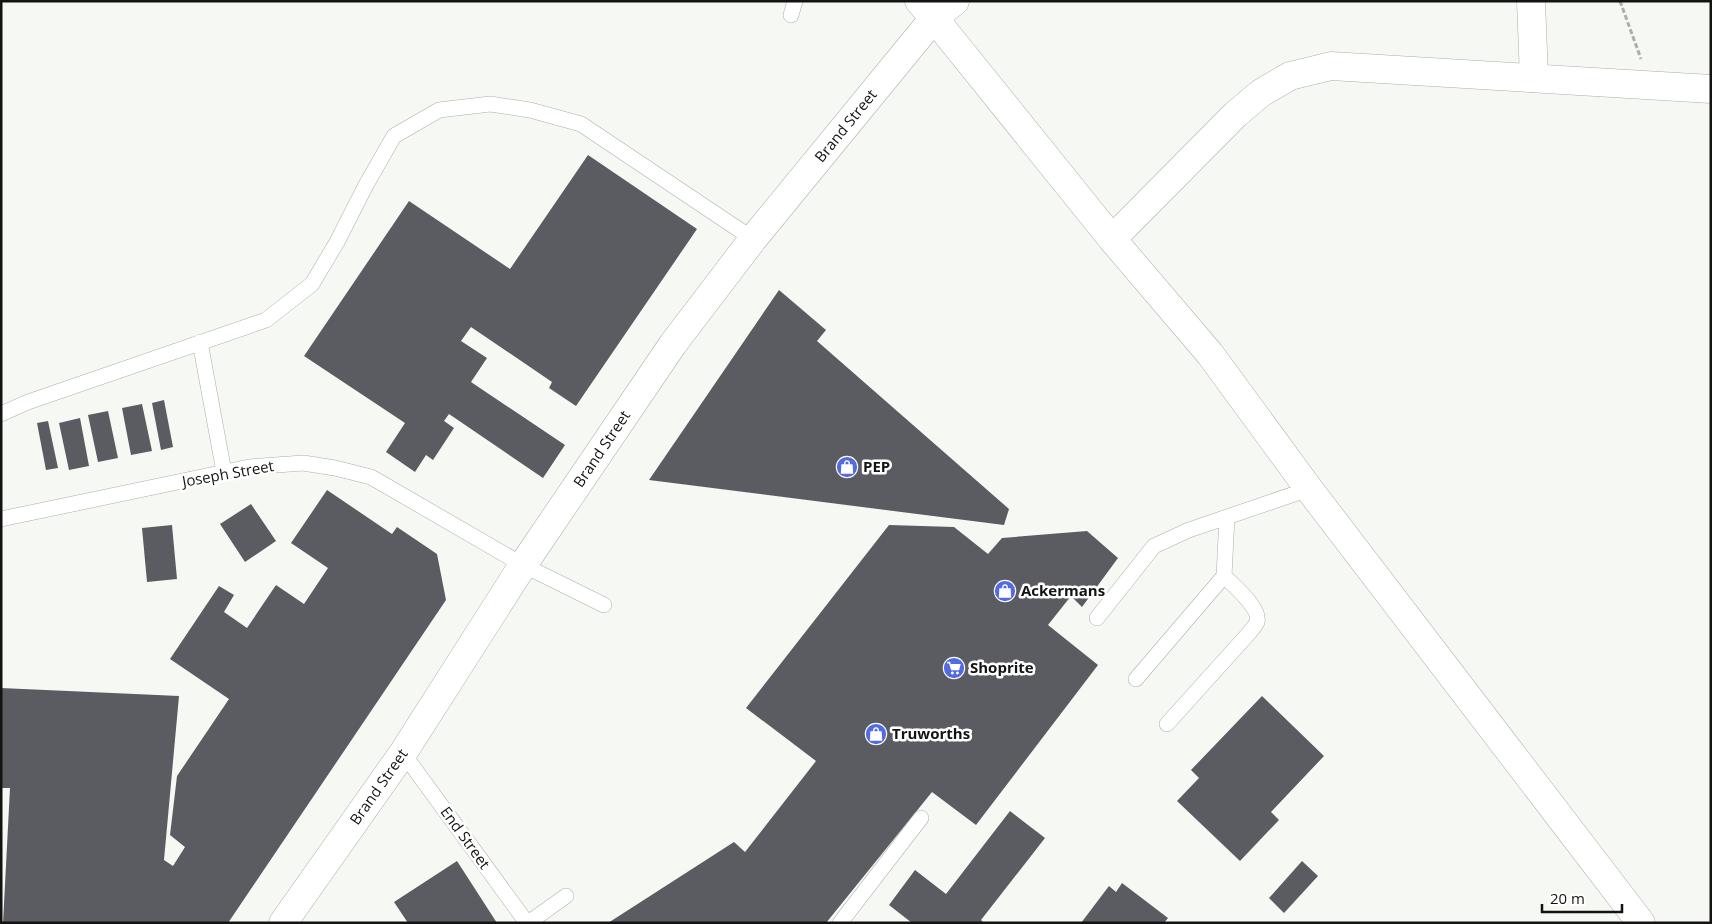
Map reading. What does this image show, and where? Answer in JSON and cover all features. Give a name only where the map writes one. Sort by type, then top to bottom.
[{"type":"street","points":[[1531,1],[1534,78]]},
{"type":"street","points":[[936,7],[1112,239],[1210,354],[1309,490],[1641,923]]},
{"type":"street","name":"Brand Street","points":[[284,923],[403,753],[523,565],[673,344],[753,239],[936,7]]},
{"type":"street","points":[[1112,239],[1236,114],[1261,93],[1290,76],[1331,66],[1711,89]]},
{"type":"lane","points":[[1,414],[28,402],[266,320],[312,284],[337,242],[394,136],[439,110],[490,104],[530,110],[581,124],[753,239]]},
{"type":"lane","points":[[200,342],[224,472]]},
{"type":"lane","name":"Joseph Street","points":[[1,519],[249,467],[303,463],[371,476],[523,565],[604,605]]},
{"type":"lane","points":[[1097,618],[1154,546],[1189,530],[1309,490]]},
{"type":"lane","points":[[1136,680],[1224,576],[1227,517]]},
{"type":"lane","points":[[1167,724],[1257,623],[1258,616],[1252,605],[1224,576]]},
{"type":"lane","name":"End Street","points":[[403,753],[527,923]]},
{"type":"lane","points":[[840,923],[921,818]]},
{"type":"lane","points":[[527,923],[566,896]]},
{"type":"path","points":[[1620,1],[1650,85]]},
{"type":"building","points":[[588,155],[697,229],[576,406],[549,388],[552,382],[471,327],[461,341],[487,358],[471,382],[565,445],[543,478],[449,414],[444,421],[454,428],[433,460],[426,455],[415,472],[386,452],[405,423],[304,356],[409,201],[510,269]]},
{"type":"building","points":[[779,290],[826,330],[817,341],[1009,509],[1004,525],[649,480]]},
{"type":"building","points":[[164,400],[173,447],[161,450],[152,403]]},
{"type":"building","points":[[142,404],[152,451],[131,455],[122,408]]},
{"type":"building","points":[[108,411],[118,458],[98,462],[88,415]]},
{"type":"building","points":[[80,418],[89,466],[69,470],[59,423]]},
{"type":"building","points":[[48,421],[58,468],[46,470],[37,423]]},
{"type":"building","points":[[327,490],[392,534],[397,527],[437,554],[446,600],[228,923],[3,923],[10,788],[1,788],[1,688],[179,696],[164,860],[173,866],[185,847],[170,835],[177,776],[229,699],[170,659],[219,586],[234,595],[224,612],[247,628],[276,585],[304,604],[328,568],[291,543]]},
{"type":"building","points":[[251,504],[276,541],[245,562],[220,524]]},
{"type":"building","points":[[172,525],[177,579],[147,582],[142,528]]},
{"type":"building","points":[[889,525],[954,527],[988,554],[1002,538],[1087,531],[1118,558],[1082,607],[1071,596],[1048,625],[1098,665],[976,825],[932,792],[826,923],[608,923],[734,842],[745,852],[816,761],[746,708]]},
{"type":"building","points":[[1262,696],[1324,756],[1271,812],[1279,820],[1240,861],[1177,801],[1199,778],[1191,770]]},
{"type":"building","points":[[1010,811],[1045,838],[981,920],[984,923],[912,923],[889,905],[915,870],[946,894]]},
{"type":"building","points":[[457,861],[497,923],[408,923],[394,902]]},
{"type":"building","points":[[1302,861],[1318,876],[1284,913],[1269,898]]},
{"type":"building","points":[[1122,883],[1168,918],[1164,923],[1081,923],[1109,886],[1116,892]]},
{"type":"place","name":"PEP","points":[[847,467]]},
{"type":"place","name":"Ackermans","points":[[1005,591]]},
{"type":"place","name":"Shoprite","points":[[954,668]]},
{"type":"place","name":"Truworths","points":[[876,734]]}]
